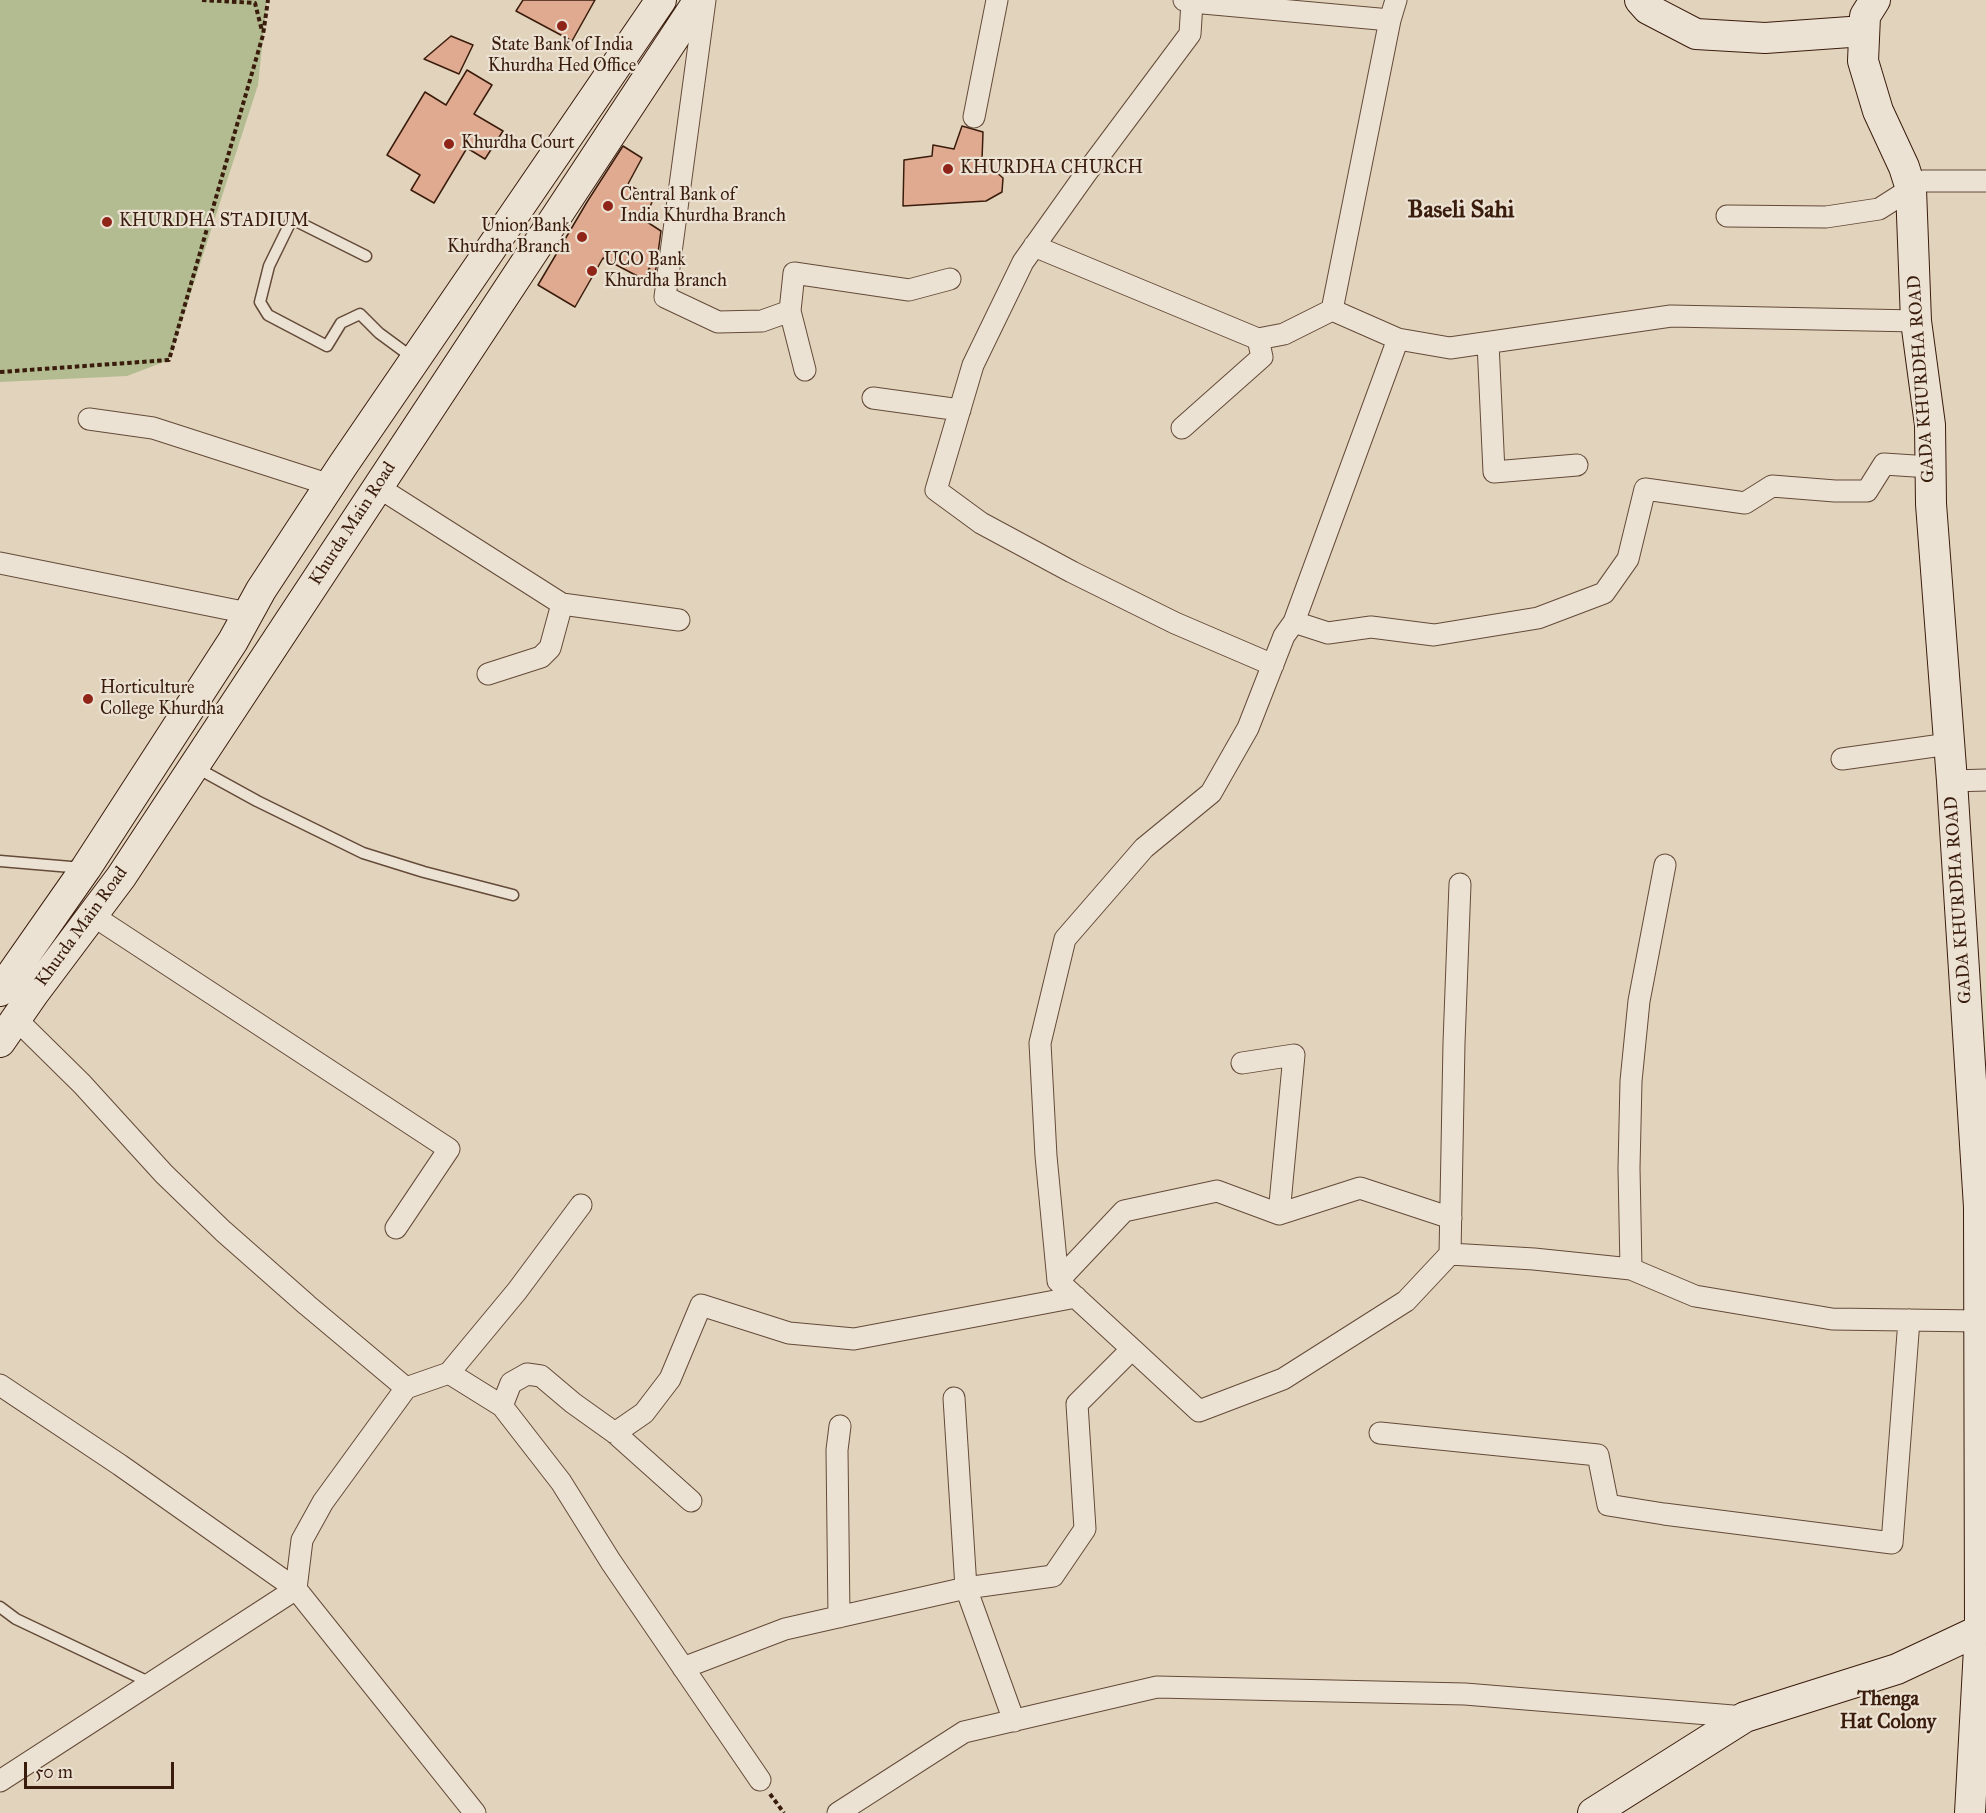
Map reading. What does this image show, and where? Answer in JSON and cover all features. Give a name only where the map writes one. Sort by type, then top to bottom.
[{"type":"main road","name":"Khurda Main Road","points":[[1,986],[86,868],[233,641],[261,590],[330,485],[661,0]]},
{"type":"main road","name":"Khurda Main Road","points":[[8,1031],[121,877],[699,0]]},
{"type":"main road","points":[[1640,0],[1648,9],[1696,34],[1765,38],[1864,31]]},
{"type":"main road","name":"GADA KHURDHA ROAD","points":[[1875,0],[1864,16],[1863,61],[1878,111],[1904,167],[1911,189],[1916,321],[1930,425],[1931,504],[1983,1222],[1979,1321],[1980,1735],[1970,1813]]},
{"type":"main road","points":[[168,742],[194,766]]},
{"type":"main road","points":[[1607,1809],[1745,1717],[1897,1669],[1980,1630]]},
{"type":"street","points":[[705,0],[665,297],[718,322],[762,321],[790,311]]},
{"type":"street","points":[[974,117],[998,0]]},
{"type":"street","points":[[1332,310],[1390,20],[1396,0]]},
{"type":"street","points":[[1857,0],[1864,31]]},
{"type":"street","points":[[1273,665],[1175,623],[1072,572],[981,523],[936,490],[973,365],[1023,262],[1190,34],[1188,1],[1231,3],[1390,20]]},
{"type":"street","points":[[1726,216],[1826,217],[1879,209],[1923,181],[1986,181]]},
{"type":"street","points":[[1034,246],[1258,339],[1284,334],[1332,310]]},
{"type":"street","points":[[805,370],[790,311],[794,273],[909,290],[950,279]]},
{"type":"street","points":[[1332,310],[1398,339],[1450,348],[1671,316],[1916,321]]},
{"type":"street","points":[[1182,428],[1262,357],[1258,339]]},
{"type":"street","points":[[1398,339],[1294,622],[1284,636],[1248,728],[1211,793],[1144,848],[1065,939],[1040,1043],[1058,1281],[1199,1411],[1283,1379],[1407,1301],[1450,1254],[1454,1031],[1460,885]]},
{"type":"street","points":[[1488,343],[1494,472],[1577,465]]},
{"type":"street","points":[[873,398],[960,410]]},
{"type":"street","points":[[88,419],[153,428],[330,485]]},
{"type":"street","points":[[1294,622],[1328,633],[1371,627],[1434,636],[1538,618],[1604,594],[1628,559],[1645,489],[1745,502],[1772,486],[1867,491],[1884,464],[1930,467]]},
{"type":"street","points":[[378,487],[562,604],[679,620]]},
{"type":"street","points":[[0,563],[248,613]]},
{"type":"street","points":[[488,674],[541,657],[550,648],[562,604]]},
{"type":"street","points":[[1842,759],[1949,744]]},
{"type":"street","points":[[1952,781],[1986,780]]},
{"type":"street","points":[[1631,1269],[1631,1081],[1639,1001],[1665,865]]},
{"type":"street","points":[[92,915],[450,1149],[396,1228]]},
{"type":"street","points":[[8,1031],[82,1084],[164,1173],[223,1231],[406,1388]]},
{"type":"street","points":[[1242,1063],[1294,1055],[1279,1214]]},
{"type":"street","points":[[1058,1281],[1124,1211],[1217,1191],[1279,1214],[1360,1188],[1451,1218]]},
{"type":"street","points":[[296,1589],[302,1540],[323,1502],[406,1388],[448,1373],[517,1291],[581,1205]]},
{"type":"street","points":[[1450,1254],[1534,1259],[1631,1269],[1695,1296],[1832,1319],[1979,1321]]},
{"type":"street","points":[[615,1433],[644,1413],[670,1379],[701,1305],[789,1333],[854,1339],[1076,1297]]},
{"type":"street","points":[[1380,1433],[1598,1455],[1608,1504],[1664,1514],[1892,1543],[1909,1320]]},
{"type":"street","points":[[683,1668],[785,1629],[966,1588],[1053,1576],[1085,1529],[1077,1404],[1132,1349]]},
{"type":"street","points":[[448,1373],[502,1406],[561,1482],[611,1562],[760,1780]]},
{"type":"street","points":[[502,1406],[511,1383],[527,1374],[541,1376],[573,1403],[615,1433],[692,1501]]},
{"type":"street","points":[[0,1385],[120,1464],[296,1589],[475,1813]]},
{"type":"street","points":[[954,1398],[966,1588],[1014,1721]]},
{"type":"street","points":[[839,1617],[837,1450],[840,1425]]},
{"type":"street","points":[[0,1781],[296,1589]]},
{"type":"street","points":[[838,1813],[964,1732],[1157,1687],[1465,1694],[1745,1717]]},
{"type":"lane","points":[[366,256],[291,219],[269,266],[260,303],[268,315],[327,346],[340,323],[360,314],[379,333],[415,360]]},
{"type":"lane","points":[[194,766],[256,801],[363,853],[424,872],[513,895]]},
{"type":"lane","points":[[0,861],[86,868]]},
{"type":"lane","points":[[0,1607],[16,1619],[151,1683]]},
{"type":"path","points":[[202,0],[255,3],[263,35]]},
{"type":"path","points":[[0,372],[169,360],[263,35],[268,0]]},
{"type":"green space","name":"KHURDHA STADIUM","points":[[0,0],[267,0],[258,85],[169,360],[127,376],[0,382]]},
{"type":"building","name":"State Bank of India Khurdha Hed Office","points":[[523,0],[595,0],[572,41],[516,11]]},
{"type":"building","points":[[451,36],[473,45],[459,74],[424,59]]},
{"type":"building","points":[[467,70],[492,85],[474,114],[503,131],[485,159],[467,148],[434,203],[411,190],[420,175],[387,155],[425,92],[446,105]]},
{"type":"building","name":"KHURDHA CHURCH","points":[[962,126],[983,132],[982,160],[1003,178],[1002,192],[986,201],[903,206],[904,160],[932,156],[933,145],[954,149]]},
{"type":"building","points":[[623,146],[642,158],[628,184],[653,200],[644,220],[661,231],[655,275],[649,268],[645,280],[603,258],[575,307],[538,285]]},
{"type":"place","name":"State Bank of India Khurdha Hed Office","points":[[562,26]]},
{"type":"place","name":"Khurdha Court","points":[[449,144]]},
{"type":"place","name":"KHURDHA CHURCH","points":[[948,169]]},
{"type":"place","name":"Central Bank of India Khurdha Branch","points":[[608,206]]},
{"type":"place","name":"KHURDHA STADIUM","points":[[107,222]]},
{"type":"place","name":"Union Bank Khurdha Branch","points":[[582,237]]},
{"type":"place","name":"UCO Bank Khurdha Branch","points":[[592,271]]},
{"type":"place","name":"Horticulture College Khurdha","points":[[88,699]]},
{"type":"district","name":"Baseli Sahi","points":[[1461,211]]},
{"type":"district","name":"Thenga Hat Colony","points":[[1888,1712]]}]
